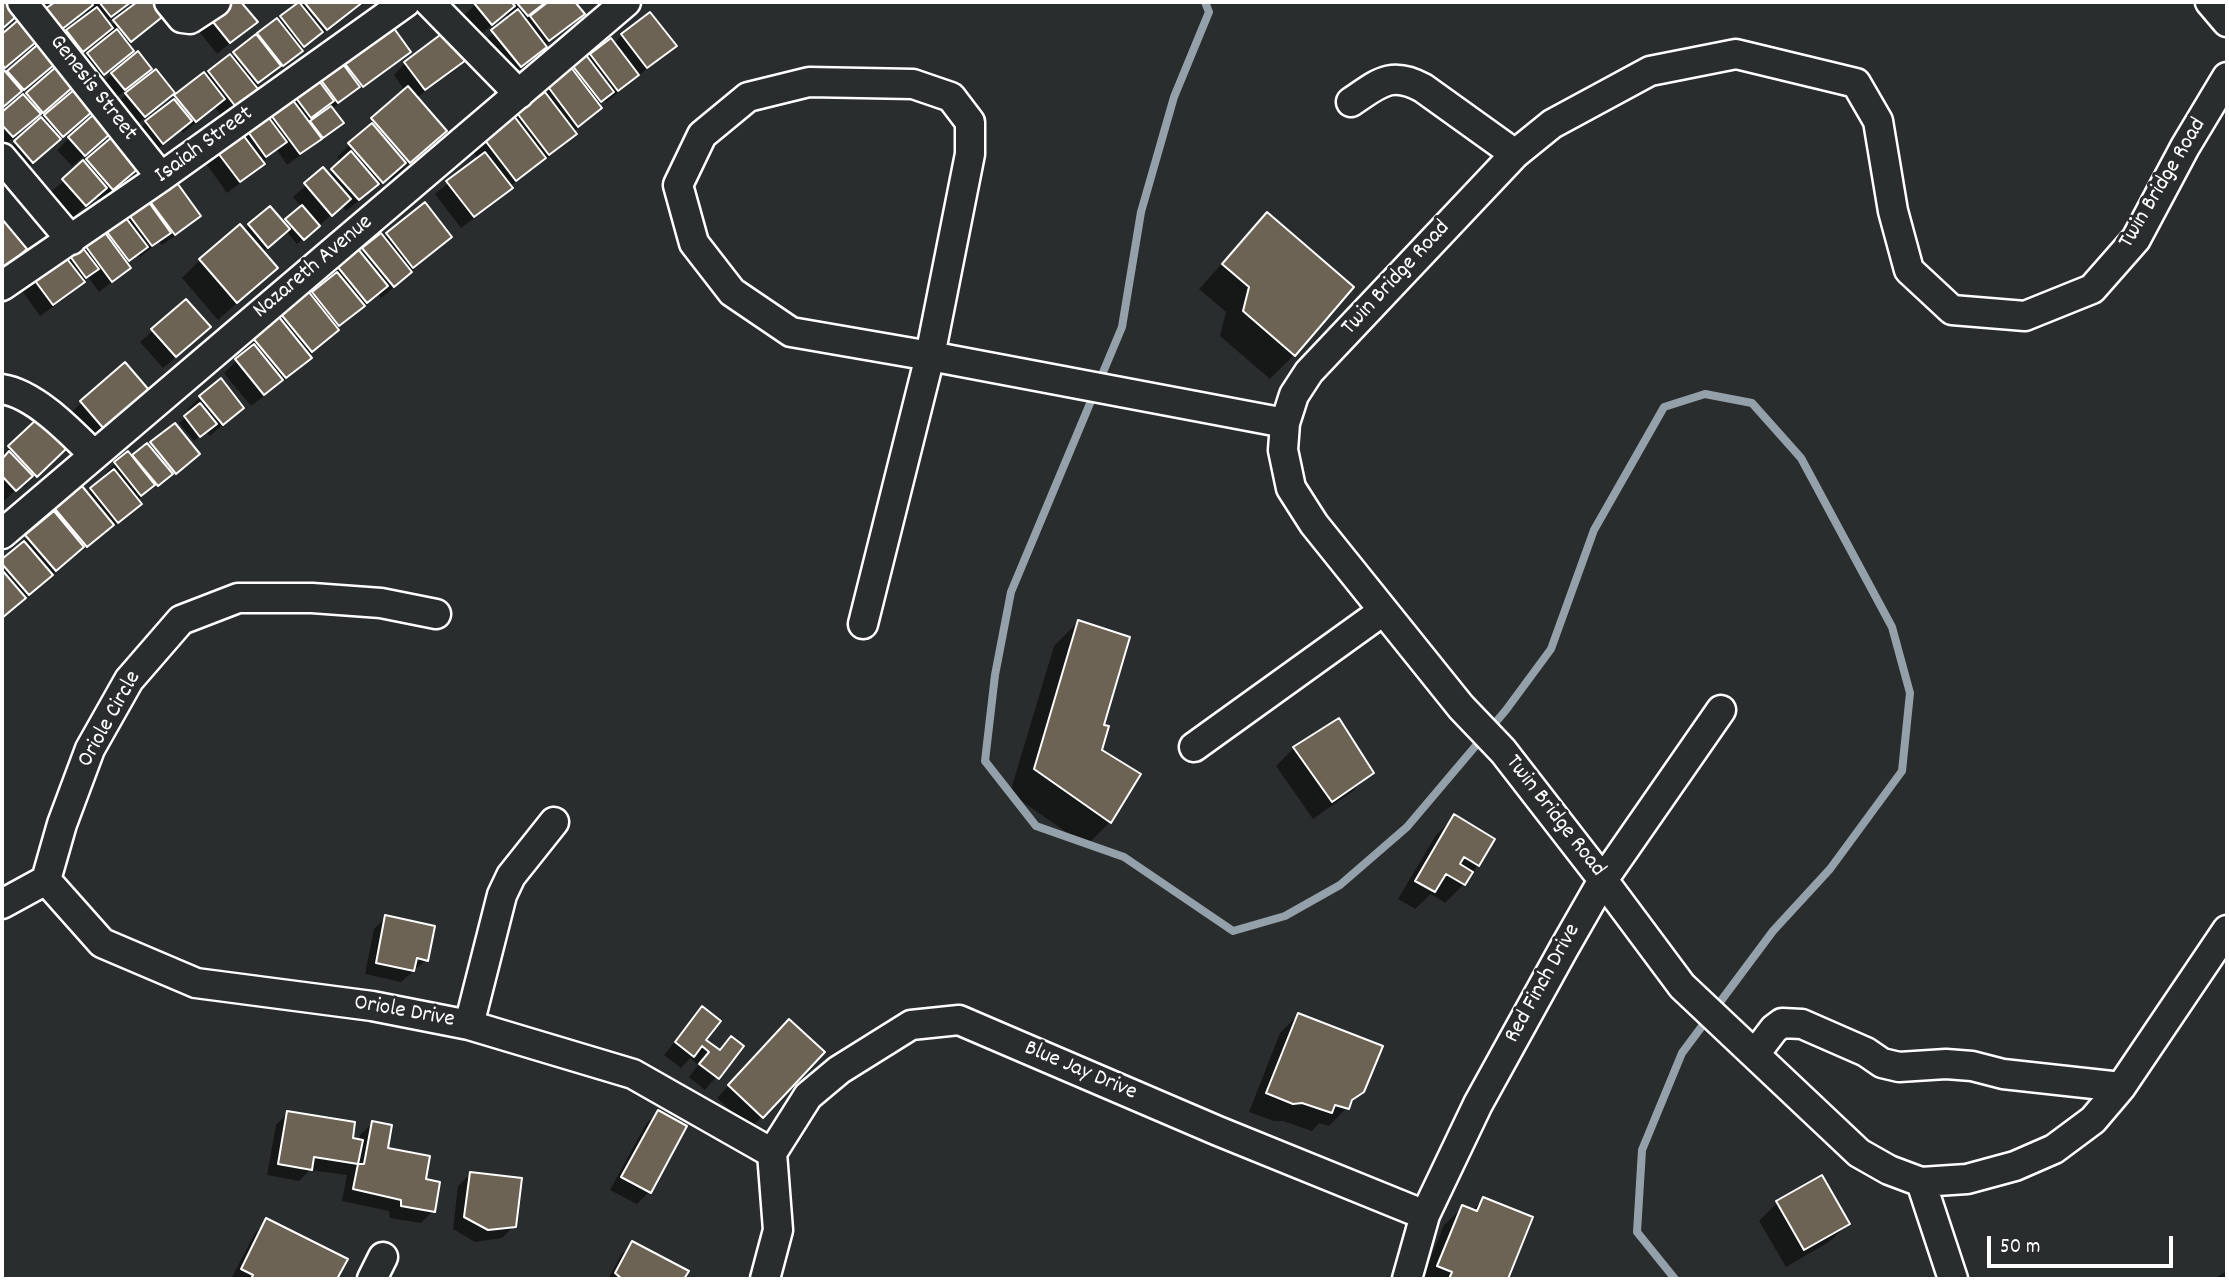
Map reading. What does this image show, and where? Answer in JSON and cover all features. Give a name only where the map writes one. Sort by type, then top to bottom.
[{"type":"street","name":"Genesis Street","points":[[22,2],[161,177]]},
{"type":"street","points":[[180,11],[216,2]]},
{"type":"street","name":"Isaiah Street","points":[[2,286],[161,177],[406,2]]},
{"type":"street","points":[[429,2],[519,94]]},
{"type":"street","points":[[2210,2],[2227,22]]},
{"type":"street","name":"Nazareth Avenue","points":[[2,534],[519,94],[614,6]]},
{"type":"street","name":"Twin Bridge Road","points":[[1921,1182],[1889,1170],[1859,1153],[1682,986],[1503,751],[1461,707],[1314,524],[1291,488],[1283,450],[1285,423],[1294,395],[1309,372],[1515,154],[1552,124],[1650,71],[1737,54],[1856,83],[1878,121],[1893,211],[1909,270],[1952,310],[2025,316],[2092,289],[2136,239],[2185,147],[2227,77]]},
{"type":"street","points":[[1350,102],[1391,78],[1409,80],[1515,154]]},
{"type":"street","points":[[863,624],[930,356],[970,154],[970,122],[951,97],[913,84],[809,82],[748,97],[702,135],[678,184],[694,243],[732,292],[791,332],[930,356],[1285,423]]},
{"type":"street","points":[[2,158],[71,240]]},
{"type":"street","points":[[2,389],[13,391],[60,420],[94,455]]},
{"type":"street","name":"Oriole Circle","points":[[46,880],[62,824],[90,748],[129,680],[181,620],[238,598],[312,598],[381,603],[436,614]]},
{"type":"street","points":[[1194,747],[1383,611]]},
{"type":"street","name":"Red Finch Drive","points":[[1407,1279],[1425,1215],[1478,1104],[1603,880],[1721,710]]},
{"type":"street","points":[[469,1024],[502,895],[511,876],[554,822]]},
{"type":"street","points":[[2,904],[46,880]]},
{"type":"street","name":"Oriole Drive","points":[[46,880],[102,943],[196,983],[372,1006],[469,1024],[633,1073],[772,1153]]},
{"type":"street","points":[[1953,1279],[1921,1182],[1967,1179],[2015,1166],[2054,1149],[2093,1120],[2121,1087],[2227,930]]},
{"type":"street","name":"Blue Jay Drive","points":[[772,1153],[808,1096],[839,1070],[911,1025],[959,1020],[1218,1131],[1425,1215]]},
{"type":"street","points":[[1749,1049],[1782,1023],[1802,1024],[1866,1052],[1882,1063],[1899,1067],[1946,1064],[1972,1066],[2003,1074],[2121,1087]]},
{"type":"street","points":[[765,1279],[778,1230],[772,1153]]},
{"type":"building","points":[[2,2],[6,2],[18,15],[2,29]]},
{"type":"building","points":[[55,2],[91,2],[93,5],[61,30],[45,9]]},
{"type":"building","points":[[99,2],[131,2],[111,17]]},
{"type":"building","points":[[137,2],[156,2],[166,14],[131,42],[113,20]]},
{"type":"building","points":[[228,2],[241,2],[258,22],[230,43],[209,17]]},
{"type":"building","points":[[299,2],[323,32],[304,47],[280,16]]},
{"type":"building","points":[[304,2],[363,2],[327,30]]},
{"type":"building","points":[[511,2],[515,6],[492,25],[474,3]]},
{"type":"building","points":[[516,2],[546,2],[528,16]]},
{"type":"building","points":[[548,2],[575,2],[585,14],[549,41],[530,16]]},
{"type":"building","points":[[97,7],[113,28],[83,52],[66,30]]},
{"type":"building","points":[[518,9],[547,47],[521,67],[491,30]]},
{"type":"building","points":[[650,12],[677,46],[647,68],[621,34]]},
{"type":"building","points":[[23,16],[42,37],[5,68],[2,64],[2,34]]},
{"type":"building","points":[[277,18],[303,51],[283,66],[257,33]]},
{"type":"building","points":[[388,20],[411,52],[363,87],[339,56]]},
{"type":"building","points":[[452,26],[473,55],[425,90],[404,62]]},
{"type":"building","points":[[117,29],[134,51],[104,75],[87,53]]},
{"type":"building","points":[[256,34],[281,66],[258,83],[233,52]]},
{"type":"building","points":[[611,38],[639,75],[618,91],[590,54]]},
{"type":"building","points":[[43,40],[60,60],[24,90],[7,71]]},
{"type":"building","points":[[138,51],[152,69],[125,90],[111,73]]},
{"type":"building","points":[[230,54],[258,89],[236,107],[208,71]]},
{"type":"building","points":[[586,55],[614,92],[601,102],[572,65]]},
{"type":"building","points":[[64,60],[81,80],[43,113],[26,93]]},
{"type":"building","points":[[340,60],[360,87],[338,103],[318,76]]},
{"type":"building","points":[[570,66],[602,108],[578,127],[546,84]]},
{"type":"building","points":[[156,69],[175,93],[145,117],[125,93]]},
{"type":"building","points":[[4,70],[22,91],[2,108],[2,72]]},
{"type":"building","points":[[204,72],[225,99],[196,122],[174,95]]},
{"type":"building","points":[[313,73],[334,101],[311,118],[290,90]]},
{"type":"building","points":[[81,84],[100,105],[63,137],[44,115]]},
{"type":"building","points":[[408,86],[447,131],[410,163],[371,118]]},
{"type":"building","points":[[545,92],[577,134],[549,155],[517,113]]},
{"type":"building","points":[[23,94],[41,114],[13,137],[2,125],[2,112]]},
{"type":"building","points":[[289,95],[322,139],[300,154],[268,111]]},
{"type":"building","points":[[174,99],[192,121],[163,144],[145,121]]},
{"type":"building","points":[[331,106],[344,123],[323,138],[310,121]]},
{"type":"building","points":[[101,108],[118,127],[85,156],[68,137]]},
{"type":"building","points":[[266,114],[287,142],[266,157],[246,129]]},
{"type":"building","points":[[514,116],[546,158],[516,181],[484,139]]},
{"type":"building","points":[[41,117],[61,139],[33,163],[14,141]]},
{"type":"building","points":[[372,123],[406,163],[383,183],[348,143]]},
{"type":"building","points":[[119,131],[146,162],[113,190],[86,159]]},
{"type":"building","points":[[240,131],[265,164],[240,182],[215,149]]},
{"type":"building","points":[[351,151],[379,184],[359,200],[331,169]]},
{"type":"building","points":[[485,152],[513,188],[474,217],[446,181]]},
{"type":"building","points":[[83,160],[107,188],[86,206],[62,179]]},
{"type":"building","points":[[323,167],[351,199],[332,216],[304,183]]},
{"type":"building","points":[[175,180],[201,216],[175,235],[149,200]]},
{"type":"building","points":[[148,201],[171,233],[152,246],[129,215]]},
{"type":"building","points":[[425,202],[452,237],[413,268],[386,233]]},
{"type":"building","points":[[302,205],[320,226],[304,240],[285,219]]},
{"type":"building","points":[[270,206],[290,229],[268,248],[248,224]]},
{"type":"building","points":[[1267,212],[1354,287],[1295,356],[1243,311],[1249,287],[1222,264]]},
{"type":"building","points":[[126,218],[148,247],[129,261],[107,232]]},
{"type":"building","points":[[2,219],[27,249],[2,270]]},
{"type":"building","points":[[240,224],[278,268],[237,303],[199,259]]},
{"type":"building","points":[[103,230],[131,268],[112,282],[84,244]]},
{"type":"building","points":[[381,233],[412,272],[394,287],[362,248]]},
{"type":"building","points":[[79,243],[99,269],[86,278],[67,252]]},
{"type":"building","points":[[358,249],[388,286],[367,303],[337,266]]},
{"type":"building","points":[[64,255],[85,282],[53,305],[33,278]]},
{"type":"building","points":[[337,272],[365,306],[339,326],[312,292]]},
{"type":"building","points":[[308,291],[339,330],[312,352],[280,313]]},
{"type":"building","points":[[186,299],[211,327],[176,357],[151,329]]},
{"type":"building","points":[[279,317],[312,358],[286,378],[252,337]]},
{"type":"building","points":[[254,344],[283,380],[264,395],[235,359]]},
{"type":"building","points":[[125,362],[149,390],[104,429],[80,401]]},
{"type":"building","points":[[221,378],[244,408],[223,425],[199,396]]},
{"type":"building","points":[[200,403],[217,424],[200,437],[184,416]]},
{"type":"building","points":[[37,419],[66,449],[37,477],[8,446]]},
{"type":"building","points":[[175,423],[200,454],[176,474],[150,442]]},
{"type":"building","points":[[147,443],[173,474],[158,486],[132,455]]},
{"type":"building","points":[[9,451],[33,476],[16,491],[2,476],[2,459]]},
{"type":"building","points":[[128,451],[155,485],[141,496],[114,462]]},
{"type":"building","points":[[114,469],[142,504],[118,523],[90,488]]},
{"type":"building","points":[[82,486],[114,525],[87,547],[55,509]]},
{"type":"building","points":[[54,511],[84,547],[56,571],[25,535]]},
{"type":"building","points":[[24,541],[53,575],[29,595],[2,564],[2,559]]},
{"type":"building","points":[[2,570],[26,598],[2,618]]},
{"type":"building","points":[[1078,620],[1130,637],[1104,725],[1109,726],[1102,750],[1141,774],[1111,823],[1034,769]]},
{"type":"building","points":[[1339,718],[1374,773],[1332,802],[1293,747]]},
{"type":"building","points":[[1454,814],[1495,839],[1479,866],[1464,857],[1460,864],[1473,872],[1465,885],[1446,874],[1435,892],[1415,881]]},
{"type":"building","points":[[385,915],[435,926],[428,961],[417,958],[414,971],[376,963]]},
{"type":"building","points":[[702,1006],[721,1021],[706,1040],[720,1050],[731,1036],[744,1046],[719,1079],[699,1064],[709,1052],[702,1046],[694,1057],[675,1042]]},
{"type":"building","points":[[1298,1013],[1383,1046],[1364,1092],[1352,1100],[1349,1109],[1335,1105],[1332,1113],[1302,1103],[1293,1104],[1266,1093]]},
{"type":"building","points":[[789,1019],[825,1052],[763,1118],[728,1085]]},
{"type":"building","points":[[658,1110],[687,1126],[651,1193],[621,1177]]},
{"type":"building","points":[[287,1111],[355,1122],[353,1138],[363,1140],[358,1164],[314,1157],[312,1170],[278,1164]]},
{"type":"building","points":[[372,1121],[392,1125],[388,1148],[430,1156],[426,1179],[440,1182],[435,1212],[401,1206],[401,1200],[353,1189],[358,1164],[364,1164]]},
{"type":"building","points":[[470,1172],[522,1178],[516,1227],[488,1230],[464,1217]]},
{"type":"building","points":[[1822,1175],[1850,1224],[1804,1250],[1776,1201]]},
{"type":"building","points":[[1483,1197],[1533,1217],[1508,1279],[1449,1279],[1452,1272],[1437,1266],[1462,1205],[1477,1211]]},
{"type":"building","points":[[266,1218],[348,1259],[337,1279],[251,1279],[253,1275],[241,1269]]},
{"type":"building","points":[[632,1241],[689,1271],[684,1279],[622,1279],[615,1273]]},
{"type":"waterway","points":[[1205,2],[1209,12],[1174,97],[1141,212],[1122,327],[1011,592],[995,675],[985,761],[1036,826],[1124,857],[1233,931],[1285,916],[1340,885],[1407,827],[1506,710],[1551,649],[1594,530],[1664,407],[1705,394],[1752,403],[1801,458],[1892,627],[1910,693],[1902,771],[1830,869],[1773,931],[1682,1053],[1642,1150],[1637,1232],[1675,1279]]}]
